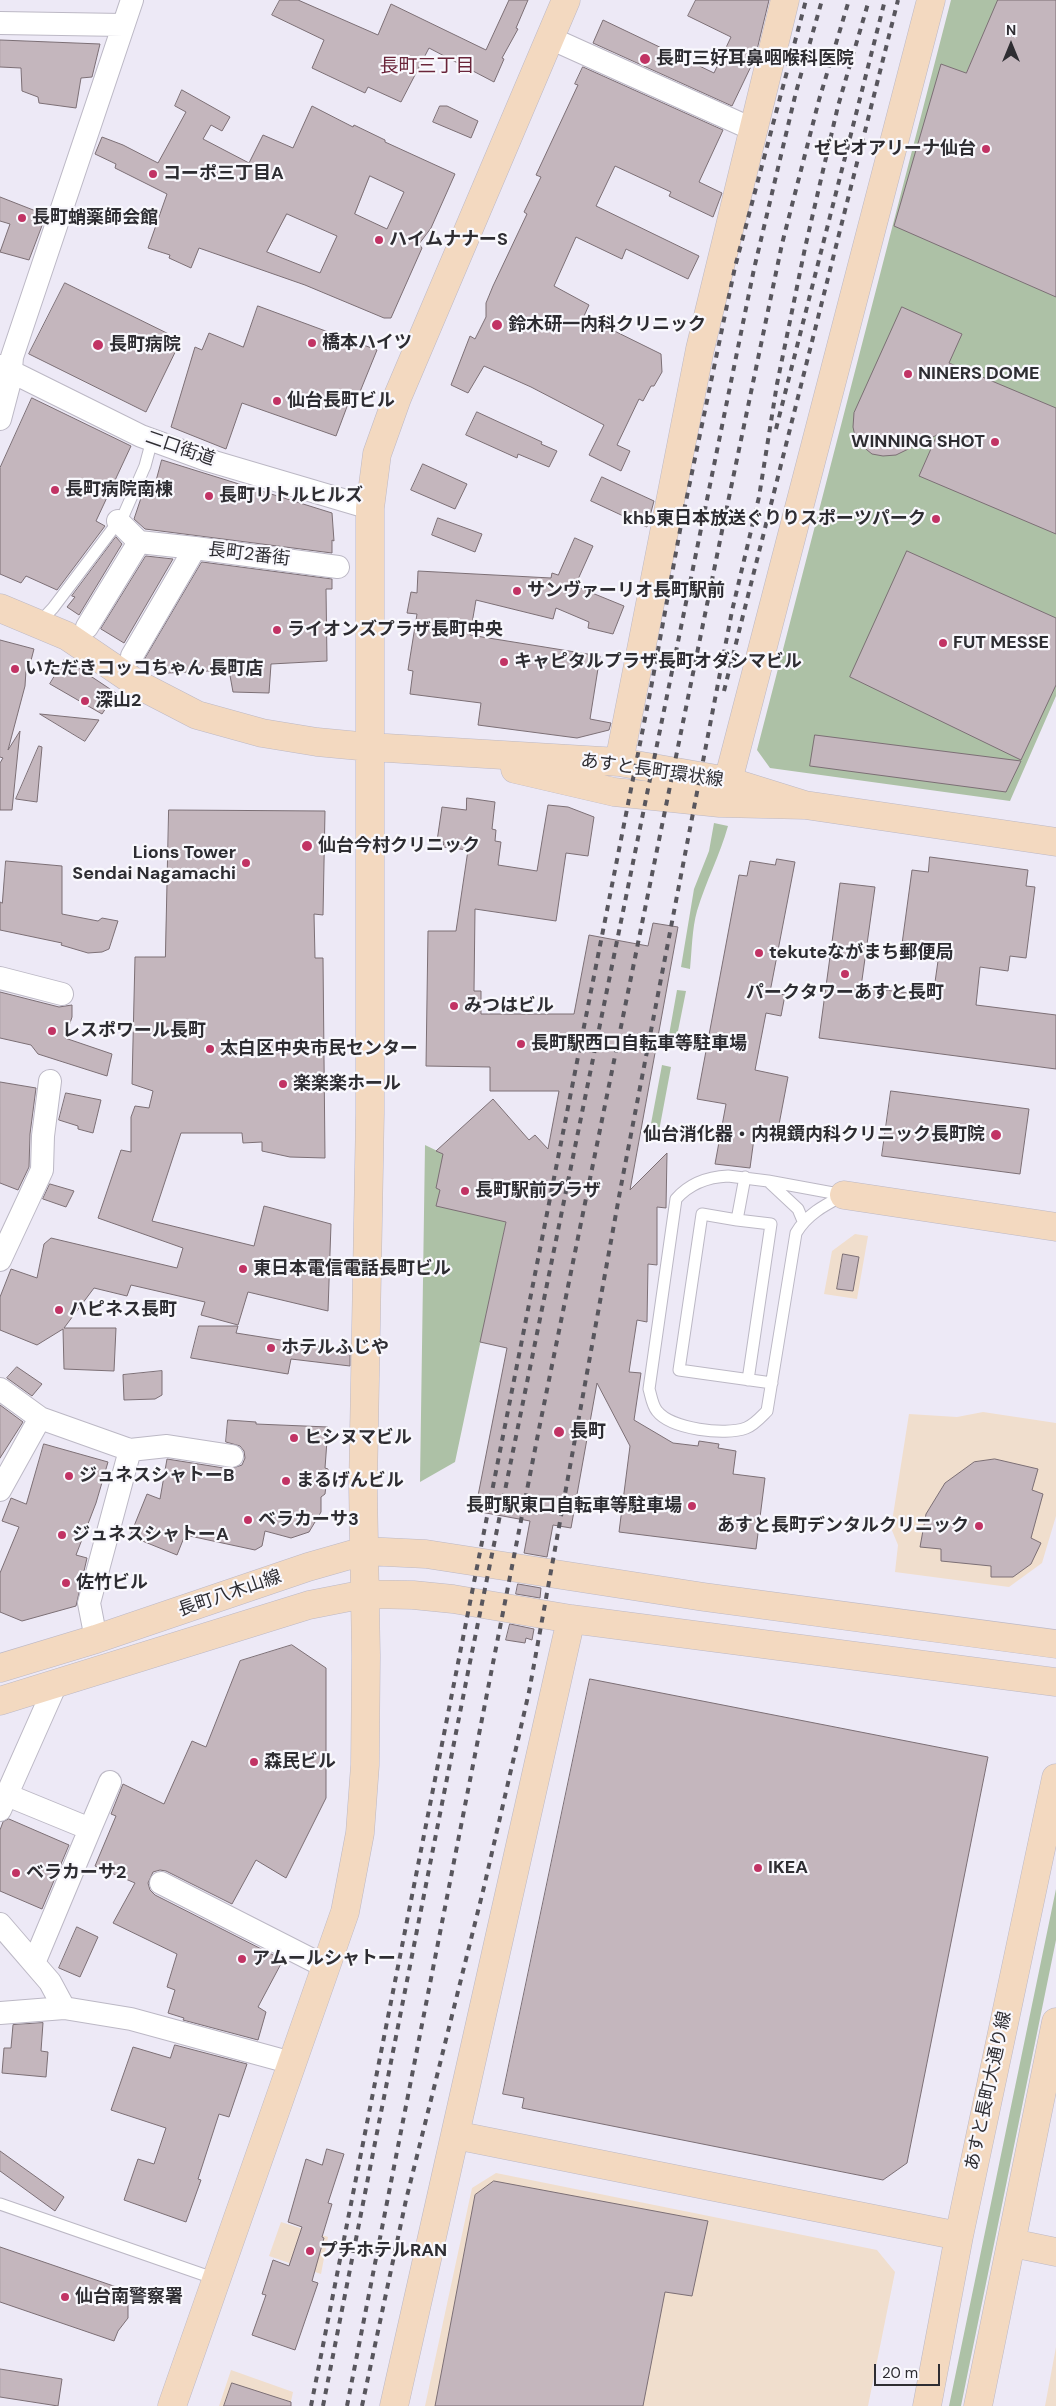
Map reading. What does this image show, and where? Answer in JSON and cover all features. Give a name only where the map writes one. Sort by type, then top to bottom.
[{"type":"street","points":[[0,419],[4,411],[5,368],[12,356],[132,0]]},
{"type":"street","points":[[172,2406],[345,1912],[360,1833],[365,1765],[364,1397],[370,1113],[370,508],[378,454],[397,398],[566,0]]},
{"type":"street","points":[[619,762],[700,349],[752,129],[785,0]]},
{"type":"street","points":[[724,792],[931,0]]},
{"type":"street","points":[[0,23],[123,26]]},
{"type":"street","points":[[550,38],[752,129]]},
{"type":"street","name":"二口街道","points":[[5,368],[152,440],[223,464],[370,508]]},
{"type":"street","points":[[118,522],[139,542],[196,548]]},
{"type":"street","points":[[86,626],[139,542]]},
{"type":"street","name":"長町2番街","points":[[132,656],[196,548],[338,567]]},
{"type":"street","name":"あすと長町環状線","points":[[0,608],[66,636],[139,685],[197,715],[262,733],[317,742],[370,747],[619,762],[724,792],[805,806],[1056,842]]},
{"type":"street","name":"あすと長町環状線","points":[[436,751],[614,792],[724,792]]},
{"type":"street","points":[[0,978],[62,994]]},
{"type":"street","points":[[0,1260],[42,1170],[43,1136],[50,1081]]},
{"type":"street","points":[[844,1195],[1056,1228]]},
{"type":"street","points":[[0,1389],[40,1418],[130,1450],[167,1446],[232,1456]]},
{"type":"street","points":[[0,1490],[40,1418]]},
{"type":"street","points":[[96,1639],[88,1604],[130,1450]]},
{"type":"street","name":"長町八木山線","points":[[0,1668],[96,1639],[308,1567],[364,1551],[426,1554],[704,1597],[1056,1644]]},
{"type":"street","points":[[0,1701],[309,1604],[365,1594],[413,1595],[453,1599],[570,1618],[1056,1682]]},
{"type":"street","points":[[394,2406],[570,1618]]},
{"type":"street","points":[[56,1684],[3,1803],[90,1829]]},
{"type":"street","name":"あすと長町大通り線","points":[[927,2406],[959,2236],[1056,1778]]},
{"type":"street","points":[[34,1964],[110,1782]]},
{"type":"street","points":[[161,1883],[326,1967]]},
{"type":"street","points":[[0,1924],[50,1982],[64,2008]]},
{"type":"street","points":[[0,2014],[64,2008],[131,2019],[292,2063]]},
{"type":"street","points":[[978,2406],[1056,2022]]},
{"type":"street","points":[[455,2135],[959,2236]]},
{"type":"street","points":[[1012,2243],[1056,2252]]},
{"type":"lane","points":[[38,624],[53,608],[124,514],[145,466],[152,440]]},
{"type":"lane","points":[[714,1177],[745,1177],[844,1195],[821,1207],[803,1221],[796,1233],[767,1411],[746,1428],[722,1432],[689,1428],[671,1422],[657,1411],[649,1388],[676,1199],[683,1191],[696,1182],[714,1177]]},
{"type":"lane","points":[[738,1220],[745,1177]]},
{"type":"lane","points":[[768,1181],[798,1209],[803,1221]]},
{"type":"lane","points":[[748,1380],[771,1224],[702,1214],[679,1370],[748,1380],[772,1383]]},
{"type":"lane","points":[[0,2204],[216,2279]]},
{"type":"shaded area","points":[[855,1234],[868,1236],[857,1299],[824,1294],[832,1251]]},
{"type":"shaded area","points":[[983,1412],[1056,1423],[1056,1516],[1042,1563],[1009,1587],[895,1572],[898,1545],[891,1528],[909,1414],[957,1417]]},
{"type":"shaded area","points":[[496,2173],[877,2250],[895,2272],[868,2406],[425,2406],[472,2188]]},
{"type":"shaded area","points":[[281,2222],[328,2237],[321,2274],[269,2256]]},
{"type":"shaded area","points":[[1056,2347],[1056,2406],[1045,2406]]},
{"type":"shaded area","points":[[231,2370],[293,2392],[290,2406],[219,2406]]},
{"type":"green space","name":"khb東日本放送ぐりりスポーツパーク","points":[[951,0],[1056,0],[1056,696],[1010,801],[770,768],[757,750]]},
{"type":"green space","points":[[714,823],[728,826],[695,918],[690,969],[681,967],[694,889],[709,851]]},
{"type":"green space","points":[[677,990],[686,991],[677,1036],[669,1035]]},
{"type":"green space","points":[[662,1065],[671,1067],[659,1131],[650,1129]]},
{"type":"green space","points":[[425,1145],[485,1174],[511,1198],[455,1462],[420,1482]]},
{"type":"green space","points":[[1056,1889],[1056,1940],[961,2406],[949,2406]]},
{"type":"building","points":[[280,0],[298,0],[378,35],[391,4],[486,50],[509,0],[528,0],[516,28],[518,29],[502,58],[504,59],[494,82],[429,48],[401,102],[368,87],[365,93],[312,68],[324,40],[272,15]]},
{"type":"building","points":[[696,0],[769,0],[755,58],[732,106],[593,43],[603,20],[714,73],[731,37],[688,16]]},
{"type":"building","name":"ゼビオアリーナ仙台","points":[[998,0],[1056,0],[1056,297],[894,226],[941,64],[966,73]]},
{"type":"building","points":[[0,40],[100,44],[92,77],[81,78],[76,108],[39,103],[38,97],[22,91],[21,68],[0,67]]},
{"type":"building","points":[[583,67],[723,130],[699,182],[722,193],[713,217],[669,196],[671,192],[615,166],[596,206],[699,256],[688,279],[626,249],[622,259],[576,237],[554,286],[589,305],[584,316],[661,354],[662,372],[654,386],[651,386],[643,401],[639,399],[617,445],[630,451],[621,471],[589,455],[604,425],[531,387],[484,366],[468,393],[451,385],[470,336],[475,339],[486,317],[486,303],[527,214],[524,212],[541,177],[536,175],[578,85],[575,84]]},
{"type":"building","points":[[182,90],[230,117],[222,131],[211,125],[203,139],[249,163],[263,135],[293,148],[312,106],[455,174],[431,228],[419,244],[422,248],[391,318],[384,318],[305,285],[199,248],[191,268],[169,258],[170,255],[148,248],[167,194],[115,168],[116,164],[95,154],[102,137],[123,145],[158,163],[186,112],[175,106]],"holes":[[[370,176],[404,192],[387,229],[355,214]],[[287,214],[337,236],[320,273],[267,252]]]},
{"type":"building","points":[[440,106],[447,106],[478,121],[471,138],[433,122]]},
{"type":"building","points":[[0,197],[46,215],[29,260],[0,252],[10,224],[0,221]]},
{"type":"building","name":"長町病院","points":[[65,283],[181,340],[146,412],[29,354]]},
{"type":"building","points":[[258,306],[377,350],[355,404],[348,404],[336,436],[242,403],[226,449],[171,427],[195,347],[202,350],[209,333],[243,347]]},
{"type":"building","points":[[902,307],[962,334],[949,363],[1056,408],[1056,534],[919,476],[937,435],[896,455],[883,456],[872,454],[856,441],[853,427],[854,413]]},
{"type":"building","name":"長町病院南棟","points":[[32,398],[131,446],[96,521],[105,526],[57,590],[26,576],[21,583],[0,574],[0,468]]},
{"type":"building","points":[[477,412],[542,442],[541,444],[557,451],[549,467],[518,454],[517,458],[466,435]]},
{"type":"building","name":"長町リトルヒルズ","points":[[162,460],[332,513],[334,541],[332,540],[332,553],[145,529],[134,519],[146,483],[155,483]]},
{"type":"building","points":[[423,464],[467,484],[455,509],[411,490]]},
{"type":"building","points":[[602,477],[654,501],[647,527],[591,501]]},
{"type":"building","points":[[438,518],[482,534],[475,552],[432,535]]},
{"type":"building","points":[[116,537],[122,544],[79,615],[67,607],[75,597],[72,596]]},
{"type":"building","points":[[575,538],[593,546],[575,586],[624,606],[613,634],[588,628],[589,622],[556,608],[553,619],[476,600],[470,635],[600,656],[590,719],[611,723],[609,730],[577,738],[478,725],[481,703],[410,694],[413,671],[408,670],[417,614],[407,613],[411,592],[417,593],[418,571],[551,578],[552,573],[558,575]]},
{"type":"building","name":"FUT MESSE","points":[[907,551],[1056,618],[1056,685],[1021,760],[850,677]]},
{"type":"building","points":[[146,556],[173,559],[124,643],[101,629]]},
{"type":"building","points":[[202,562],[332,579],[332,589],[326,589],[327,661],[271,664],[269,693],[233,692],[229,670],[168,673],[145,659]]},
{"type":"building","points":[[0,640],[34,649],[28,672],[26,670],[25,686],[8,750],[20,731],[12,810],[0,810],[0,763],[3,758],[0,757]]},
{"type":"building","points":[[65,659],[116,693],[102,714],[50,684]]},
{"type":"building","points":[[40,714],[99,720],[85,741]]},
{"type":"building","points":[[815,735],[1021,761],[1006,792],[810,766]]},
{"type":"building","points":[[39,746],[42,747],[37,802],[16,799]]},
{"type":"building","points":[[467,798],[495,802],[492,829],[496,830],[495,841],[501,842],[498,865],[537,871],[548,805],[568,807],[594,817],[588,856],[566,853],[556,921],[475,909],[474,991],[481,991],[481,1014],[574,1014],[589,935],[648,946],[653,923],[678,927],[630,1190],[667,1153],[666,1208],[657,1207],[657,1265],[648,1264],[647,1322],[637,1320],[629,1372],[641,1373],[634,1420],[673,1443],[698,1446],[699,1441],[719,1444],[718,1448],[736,1451],[733,1474],[765,1478],[756,1549],[619,1532],[630,1446],[597,1383],[571,1528],[553,1525],[547,1557],[524,1553],[530,1521],[475,1511],[507,1348],[480,1342],[506,1222],[436,1206],[440,1190],[436,1188],[443,1154],[436,1151],[493,1099],[529,1140],[535,1135],[548,1149],[559,1091],[490,1091],[490,1067],[426,1066],[428,931],[456,931],[468,850],[443,847],[444,842],[437,841],[442,807],[466,810]]},
{"type":"building","points":[[169,810],[325,811],[323,915],[314,914],[315,958],[323,958],[325,1158],[290,1157],[262,1151],[262,1142],[243,1143],[242,1133],[181,1133],[152,1221],[254,1246],[264,1206],[331,1224],[328,1311],[248,1292],[238,1325],[201,1315],[205,1302],[131,1285],[127,1296],[94,1288],[64,1328],[116,1328],[114,1371],[64,1369],[63,1329],[37,1345],[0,1330],[0,1297],[11,1269],[37,1278],[44,1244],[51,1238],[177,1268],[183,1248],[98,1218],[121,1150],[131,1152],[131,1117],[135,1106],[149,1108],[153,1091],[132,1084],[135,957],[165,957]]},
{"type":"building","points":[[930,857],[1028,870],[1026,886],[1035,887],[1026,958],[1010,956],[1008,971],[980,967],[976,1005],[1056,1015],[1056,1069],[819,1038],[840,883],[875,887],[861,987],[933,996],[938,961],[917,959],[919,945],[902,944],[912,870],[928,872]]},
{"type":"building","points":[[777,859],[795,862],[770,992],[785,995],[781,1016],[766,1013],[755,1070],[788,1077],[777,1135],[755,1131],[750,1168],[715,1164],[726,1104],[697,1099],[739,875],[747,876],[750,861],[775,865]]},
{"type":"building","points":[[6,861],[62,866],[62,914],[98,921],[102,918],[118,921],[109,949],[102,952],[88,953],[61,945],[62,943],[0,930],[0,902],[2,903]]},
{"type":"building","points":[[0,992],[59,1007],[72,1005],[72,1017],[65,1038],[112,1054],[107,1076],[38,1054],[31,1045],[0,1038]]},
{"type":"building","points":[[0,1082],[36,1088],[30,1134],[29,1167],[18,1190],[0,1183]]},
{"type":"building","points":[[891,1091],[1029,1109],[1020,1174],[882,1156]]},
{"type":"building","points":[[66,1093],[101,1100],[93,1133],[78,1129],[78,1126],[59,1120]]},
{"type":"building","points":[[50,1184],[74,1191],[66,1207],[43,1199]]},
{"type":"building","points":[[843,1254],[859,1257],[853,1291],[837,1289]]},
{"type":"building","points":[[199,1326],[238,1326],[236,1333],[350,1351],[350,1366],[291,1359],[288,1374],[191,1358]]},
{"type":"building","points":[[17,1367],[42,1384],[32,1396],[7,1378]]},
{"type":"building","points":[[162,1371],[162,1395],[155,1399],[124,1400],[123,1375]]},
{"type":"building","points":[[0,1405],[23,1422],[0,1458]]},
{"type":"building","points":[[228,1420],[256,1422],[256,1424],[328,1427],[325,1468],[328,1469],[325,1494],[321,1497],[321,1512],[309,1532],[291,1538],[265,1531],[262,1546],[255,1550],[185,1535],[177,1555],[130,1536],[147,1494],[160,1499],[167,1459],[230,1469],[242,1465],[245,1458],[244,1451],[240,1446],[226,1442]]},
{"type":"building","points":[[44,1444],[108,1462],[96,1503],[76,1555],[87,1558],[76,1606],[22,1621],[0,1612],[0,1573],[19,1527],[2,1521],[11,1498],[26,1504]]},
{"type":"building","name":"あすと長町デンタルクリニック","points":[[995,1459],[1038,1469],[1032,1490],[1043,1494],[1031,1538],[1041,1543],[1031,1564],[1013,1577],[991,1577],[991,1566],[941,1561],[941,1549],[920,1547],[926,1514],[945,1483],[974,1462]]},
{"type":"building","points":[[518,1584],[541,1588],[540,1598],[516,1594]]},
{"type":"building","points":[[510,1624],[534,1629],[532,1640],[526,1638],[525,1643],[506,1640]]},
{"type":"building","points":[[292,1645],[326,1668],[326,1798],[286,1878],[256,1860],[232,1904],[166,1871],[153,1872],[148,1883],[150,1890],[155,1895],[283,1960],[258,2007],[266,2012],[258,2040],[183,2020],[184,2018],[168,2013],[175,1990],[167,1987],[177,1954],[113,1923],[135,1883],[95,1866],[116,1816],[111,1814],[123,1784],[164,1804],[192,1741],[206,1747],[240,1661]]},
{"type":"building","name":"IKEA","points":[[590,1679],[988,1757],[907,2163],[883,2180],[522,2108],[524,2098],[503,2094]]},
{"type":"building","points":[[9,1819],[69,1845],[42,1909],[0,1891],[0,1830],[3,1822]]},
{"type":"building","points":[[77,1927],[98,1937],[80,1977],[59,1968]]},
{"type":"building","points":[[43,2023],[41,2051],[48,2052],[46,2077],[2,2073],[4,2048],[11,2048],[13,2025]]},
{"type":"building","points":[[175,2045],[247,2064],[229,2117],[219,2114],[198,2179],[201,2180],[186,2222],[124,2200],[138,2159],[154,2164],[166,2128],[111,2110],[133,2047],[170,2058]]},
{"type":"building","points":[[327,2149],[344,2154],[328,2203],[332,2204],[312,2281],[318,2283],[295,2350],[252,2335],[266,2295],[262,2294],[273,2260],[289,2266],[302,2227],[288,2222],[306,2159],[322,2165]]},
{"type":"building","points":[[0,2151],[64,2197],[55,2211],[0,2171]]},
{"type":"building","points":[[494,2181],[708,2221],[692,2296],[665,2292],[643,2406],[435,2406],[475,2195]]},
{"type":"building","name":"仙台南警察署","points":[[0,2247],[131,2292],[128,2301],[128,2318],[118,2331],[114,2341],[0,2302]]},
{"type":"building","points":[[0,2369],[62,2379],[58,2406],[0,2397]]},
{"type":"building","points":[[232,2383],[291,2402],[291,2406],[224,2406]]},
{"type":"railway","points":[[311,2406],[651,688],[681,525],[735,267],[806,0]]},
{"type":"railway","points":[[323,2406],[469,1667],[754,269],[796,92],[822,0]]},
{"type":"railway","points":[[347,2406],[539,1429],[723,526],[782,244],[819,100],[849,0]]},
{"type":"railway","points":[[362,2406],[406,2200],[484,1887],[529,1692],[621,1186],[732,611],[759,497],[777,384],[805,248],[838,106],[869,0]]},
{"type":"railway","points":[[776,429],[885,0]]},
{"type":"railway","points":[[724,691],[898,0]]},
{"type":"place","name":"長町三好耳鼻咽喉科医院","points":[[645,59]]},
{"type":"place","name":"ゼビオアリーナ仙台","points":[[986,149]]},
{"type":"place","name":"コーポ三丁目A","points":[[153,174]]},
{"type":"place","name":"長町蛸薬師会館","points":[[22,218]]},
{"type":"place","name":"ハイムナナーS","points":[[379,240]]},
{"type":"place","name":"鈴木研一内科クリニック","points":[[497,325]]},
{"type":"place","name":"橋本ハイツ","points":[[312,343]]},
{"type":"place","name":"長町病院","points":[[98,345]]},
{"type":"place","name":"NINERS DOME","points":[[908,374]]},
{"type":"place","name":"仙台長町ビル","points":[[277,401]]},
{"type":"place","name":"WINNING SHOT","points":[[995,442]]},
{"type":"place","name":"長町病院南棟","points":[[55,490]]},
{"type":"place","name":"長町リトルヒルズ","points":[[209,496]]},
{"type":"place","name":"khb東日本放送ぐりりスポーツパーク","points":[[936,519]]},
{"type":"place","name":"サンヴァーリオ長町駅前","points":[[517,591]]},
{"type":"place","name":"ライオンズプラザ長町中央","points":[[277,630]]},
{"type":"place","name":"FUT MESSE","points":[[943,643]]},
{"type":"place","name":"キャピタルプラザ長町オダシマビル","points":[[504,662]]},
{"type":"place","name":"いただきコッコちゃん 長町店","points":[[15,669]]},
{"type":"place","name":"深山2","points":[[85,701]]},
{"type":"place","name":"仙台今村クリニック","points":[[307,846]]},
{"type":"place","name":"Lions Tower Sendai Nagamachi","points":[[246,863]]},
{"type":"place","name":"tekuteながまち郵便局","points":[[759,953]]},
{"type":"place","name":"パークタワーあすと長町","points":[[845,974]]},
{"type":"place","name":"みつはビル","points":[[454,1006]]},
{"type":"place","name":"レスポワール長町","points":[[52,1031]]},
{"type":"place","name":"長町駅西口自転車等駐車場","points":[[521,1044]]},
{"type":"place","name":"太白区中央市民センター","points":[[210,1049]]},
{"type":"place","name":"楽楽楽ホール","points":[[283,1084]]},
{"type":"place","name":"仙台消化器・内視鏡内科クリニック長町院","points":[[996,1135]]},
{"type":"place","name":"長町駅前プラザ","points":[[465,1191]]},
{"type":"place","name":"東日本電信電話長町ビル","points":[[243,1269]]},
{"type":"place","name":"ハピネス長町","points":[[59,1310]]},
{"type":"place","name":"ホテルふじや","points":[[271,1348]]},
{"type":"place","name":"長町","points":[[559,1432]]},
{"type":"place","name":"ヒシヌマビル","points":[[294,1438]]},
{"type":"place","name":"ジュネスシャトーB","points":[[69,1476]]},
{"type":"place","name":"まるげんビル","points":[[286,1481]]},
{"type":"place","name":"長町駅東口自転車等駐車場","points":[[692,1506]]},
{"type":"place","name":"ベラカーサ3","points":[[248,1520]]},
{"type":"place","name":"あすと長町デンタルクリニック","points":[[979,1526]]},
{"type":"place","name":"ジュネスシャトーA","points":[[62,1535]]},
{"type":"place","name":"佐竹ビル","points":[[66,1583]]},
{"type":"place","name":"森民ビル","points":[[254,1762]]},
{"type":"place","name":"IKEA","points":[[758,1868]]},
{"type":"place","name":"ベラカーサ2","points":[[16,1873]]},
{"type":"place","name":"アムールシャトー","points":[[242,1959]]},
{"type":"place","name":"プチホテルRAN","points":[[310,2251]]},
{"type":"place","name":"仙台南警察署","points":[[65,2297]]},
{"type":"district","name":"長町三丁目","points":[[427,67]]}]
